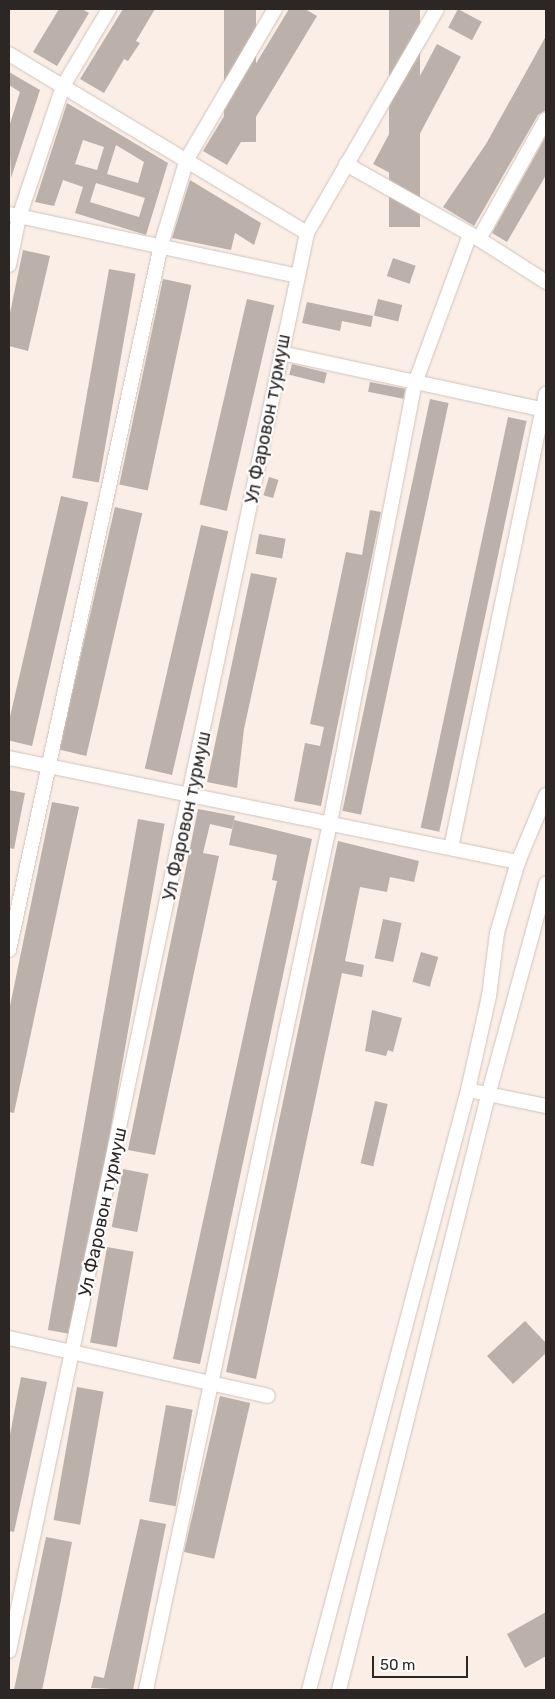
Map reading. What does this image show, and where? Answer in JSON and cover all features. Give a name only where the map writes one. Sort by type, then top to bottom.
[{"type":"street","points":[[9,265],[14,216],[64,86],[109,9]]},
{"type":"street","points":[[9,950],[161,245],[187,159],[275,9]]},
{"type":"street","name":"Ул Фаровон турмуш","points":[[9,1651],[191,795],[307,233],[437,9]]},
{"type":"street","points":[[9,54],[187,159],[307,233]]},
{"type":"street","points":[[146,1690],[330,824],[415,383],[474,236],[546,120]]},
{"type":"street","points":[[346,164],[474,236],[546,282]]},
{"type":"street","points":[[14,216],[161,245],[297,276]]},
{"type":"street","points":[[281,353],[541,409]]},
{"type":"street","points":[[451,848],[541,409],[546,394]]},
{"type":"street","points":[[9,758],[518,862]]},
{"type":"street","points":[[309,1690],[468,1090],[489,996],[498,933],[518,862],[546,795]]},
{"type":"street","points":[[339,1690],[489,1092],[546,884]]},
{"type":"street","points":[[468,1090],[489,1092],[546,1106]]},
{"type":"street","points":[[9,1338],[268,1396]]},
{"type":"building","points":[[59,9],[82,9],[89,13],[57,66],[33,52]]},
{"type":"building","points":[[123,9],[155,9],[136,41],[140,43],[128,61],[124,59],[104,93],[80,79]]},
{"type":"building","points":[[224,9],[256,9],[256,142],[224,142]]},
{"type":"building","points":[[289,9],[305,9],[317,16],[227,165],[203,151]]},
{"type":"building","points":[[389,9],[420,9],[420,227],[389,227]]},
{"type":"building","points":[[458,9],[482,22],[472,40],[448,28]]},
{"type":"building","points":[[546,36],[546,110],[538,115],[474,226],[443,207],[486,144]]},
{"type":"building","points":[[437,44],[461,57],[397,177],[373,164]]},
{"type":"building","points":[[9,72],[40,90],[11,178],[9,127],[20,92],[9,85]]},
{"type":"building","points":[[67,103],[168,163],[146,235],[75,213],[83,187],[63,180],[54,206],[35,202]],"holes":[[[83,140],[104,147],[97,170],[75,164]],[[116,145],[144,162],[138,183],[107,174]],[[96,183],[145,198],[139,217],[90,202]]]},
{"type":"building","points":[[546,136],[546,175],[507,242],[492,233]]},
{"type":"building","points":[[190,180],[261,223],[254,245],[235,233],[231,250],[172,238]]},
{"type":"building","points":[[23,250],[50,256],[28,351],[9,346],[9,318]]},
{"type":"building","points":[[393,258],[416,266],[410,284],[387,276]]},
{"type":"building","points":[[109,269],[136,274],[99,482],[72,478]]},
{"type":"building","points":[[163,279],[191,285],[148,490],[119,484]]},
{"type":"building","points":[[247,299],[274,305],[227,511],[200,505]]},
{"type":"building","points":[[378,299],[402,305],[398,322],[374,315]]},
{"type":"building","points":[[307,302],[373,316],[371,327],[342,321],[340,331],[302,323]]},
{"type":"building","points":[[292,364],[327,373],[324,383],[289,375]]},
{"type":"building","points":[[370,382],[405,389],[403,399],[368,392]]},
{"type":"building","points":[[430,399],[449,403],[361,815],[342,811]]},
{"type":"building","points":[[508,417],[527,421],[439,832],[421,828]]},
{"type":"building","points":[[269,477],[279,480],[273,498],[263,495]]},
{"type":"building","points":[[61,496],[88,502],[32,746],[9,741],[9,721]]},
{"type":"building","points":[[115,507],[142,513],[86,756],[59,750]]},
{"type":"building","points":[[370,510],[381,512],[321,806],[294,801],[305,743],[320,746],[324,727],[310,724],[346,552],[362,555]]},
{"type":"building","points":[[201,525],[228,531],[172,775],[145,769]]},
{"type":"building","points":[[259,534],[286,539],[282,558],[256,554]]},
{"type":"building","points":[[251,573],[277,578],[244,729],[237,788],[207,782]]},
{"type":"building","points":[[9,790],[25,793],[14,849],[9,848]]},
{"type":"building","points":[[52,802],[79,807],[14,1113],[9,1112],[9,1011]]},
{"type":"building","points":[[198,809],[235,816],[232,829],[210,824],[203,853],[219,856],[155,1155],[128,1150]]},
{"type":"building","points":[[138,819],[165,824],[74,1335],[48,1330]]},
{"type":"building","points":[[234,820],[312,839],[200,1364],[173,1359],[277,881],[272,880],[277,855],[229,845]]},
{"type":"building","points":[[338,841],[419,861],[414,882],[390,877],[387,892],[360,887],[345,961],[364,965],[362,977],[342,973],[256,1379],[226,1372]]},
{"type":"building","points":[[383,919],[402,923],[393,962],[375,958]]},
{"type":"building","points":[[421,952],[438,957],[430,987],[412,982]]},
{"type":"building","points":[[372,1010],[402,1018],[393,1052],[388,1050],[386,1056],[365,1051]]},
{"type":"building","points":[[375,1101],[388,1104],[373,1166],[361,1163]]},
{"type":"building","points":[[123,1169],[149,1174],[137,1232],[112,1227]]},
{"type":"building","points":[[107,1247],[134,1252],[117,1347],[90,1343]]},
{"type":"building","points":[[525,1321],[546,1343],[546,1353],[513,1384],[487,1356]]},
{"type":"building","points":[[21,1377],[47,1382],[14,1532],[9,1531],[9,1440]]},
{"type":"building","points":[[77,1387],[104,1392],[80,1525],[54,1520]]},
{"type":"building","points":[[220,1396],[250,1403],[214,1559],[184,1552]]},
{"type":"building","points":[[166,1405],[193,1410],[176,1506],[149,1502]]},
{"type":"building","points":[[140,1519],[166,1524],[133,1690],[91,1688],[94,1676],[104,1678]]},
{"type":"building","points":[[46,1537],[72,1542],[61,1600],[42,1690],[14,1690]]},
{"type":"building","points":[[546,1612],[546,1656],[525,1668],[507,1634]]}]
